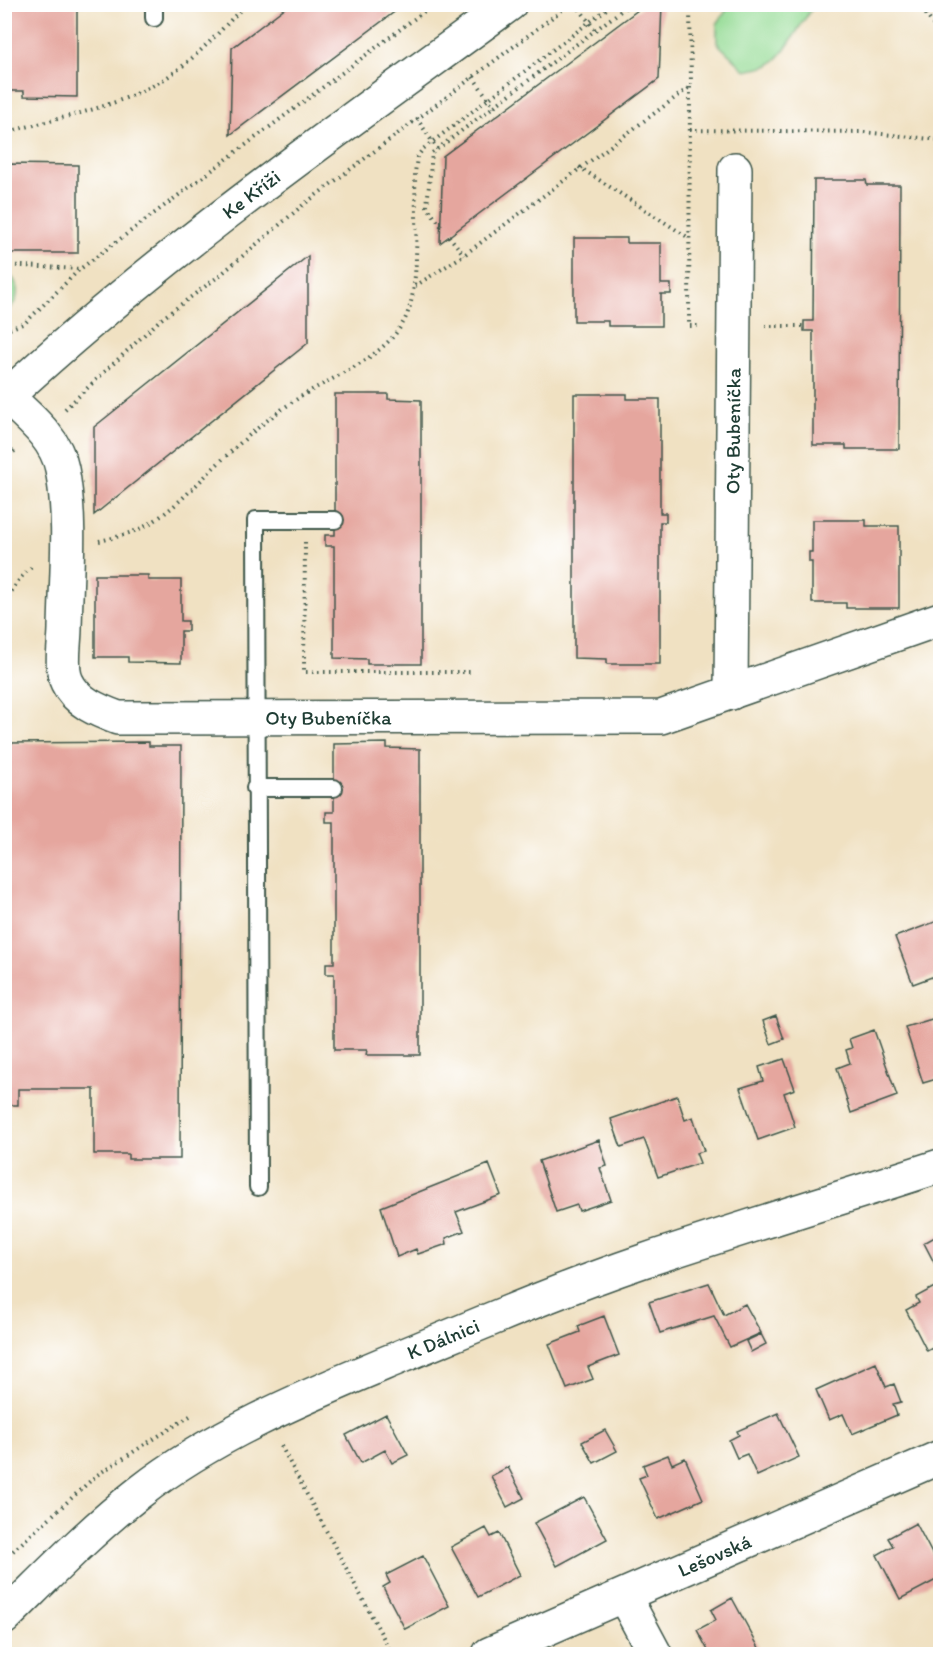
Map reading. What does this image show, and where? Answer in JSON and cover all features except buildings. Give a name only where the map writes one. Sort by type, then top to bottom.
[{"type":"street","name":"Ke Kříži","points":[[5,396],[89,322],[227,213],[510,4]]},
{"type":"street","name":"Oty Bubeníčka","points":[[731,693],[735,169]]},
{"type":"street","name":"Oty Bubeníčka","points":[[5,396],[42,430],[52,443],[62,467],[66,682],[82,700],[99,711],[118,718],[661,717],[940,619]]},
{"type":"street","name":"K Dálnici","points":[[4,1618],[92,1532],[141,1491],[189,1459],[260,1419],[352,1377],[560,1292],[642,1262],[940,1166]]},
{"type":"street","name":"Lešovská","points":[[489,1654],[940,1457]]},
{"type":"street","points":[[624,1596],[655,1654]]},
{"type":"lane","points":[[258,1187],[255,788],[256,520],[335,520]]},
{"type":"lane","points":[[255,788],[334,788]]},
{"type":"path","points":[[4,133],[113,104],[162,81],[201,49],[246,4]]},
{"type":"path","points":[[4,331],[25,323],[80,269],[434,4]]},
{"type":"path","points":[[42,430],[170,313],[303,206],[570,4]]},
{"type":"path","points":[[576,4],[595,30]]},
{"type":"path","points":[[4,608],[22,575],[65,552],[117,538],[152,522],[177,505],[261,424],[324,383],[341,376],[394,337],[406,319],[414,287],[414,172],[417,157],[432,140],[613,4]]},
{"type":"path","points":[[441,225],[427,206],[432,153],[630,4]]},
{"type":"path","points":[[414,287],[464,255],[690,86],[690,4]]},
{"type":"path","points":[[919,4],[940,34]]},
{"type":"path","points":[[473,77],[494,106]]},
{"type":"path","points":[[417,118],[437,149]]},
{"type":"path","points":[[690,130],[863,132],[940,140]]},
{"type":"path","points":[[579,167],[689,238]]},
{"type":"path","points":[[449,236],[464,255]]},
{"type":"path","points":[[4,266],[80,269]]},
{"type":"path","points":[[256,541],[305,540],[304,672],[471,672]]},
{"type":"path","points":[[260,1419],[287,1454],[392,1654]]},
{"type":"green space","points":[[730,5],[815,5],[775,60],[767,66],[746,71],[717,43],[717,24]]},
{"type":"green space","points":[[5,270],[17,286],[17,297],[11,308],[5,312]]}]
